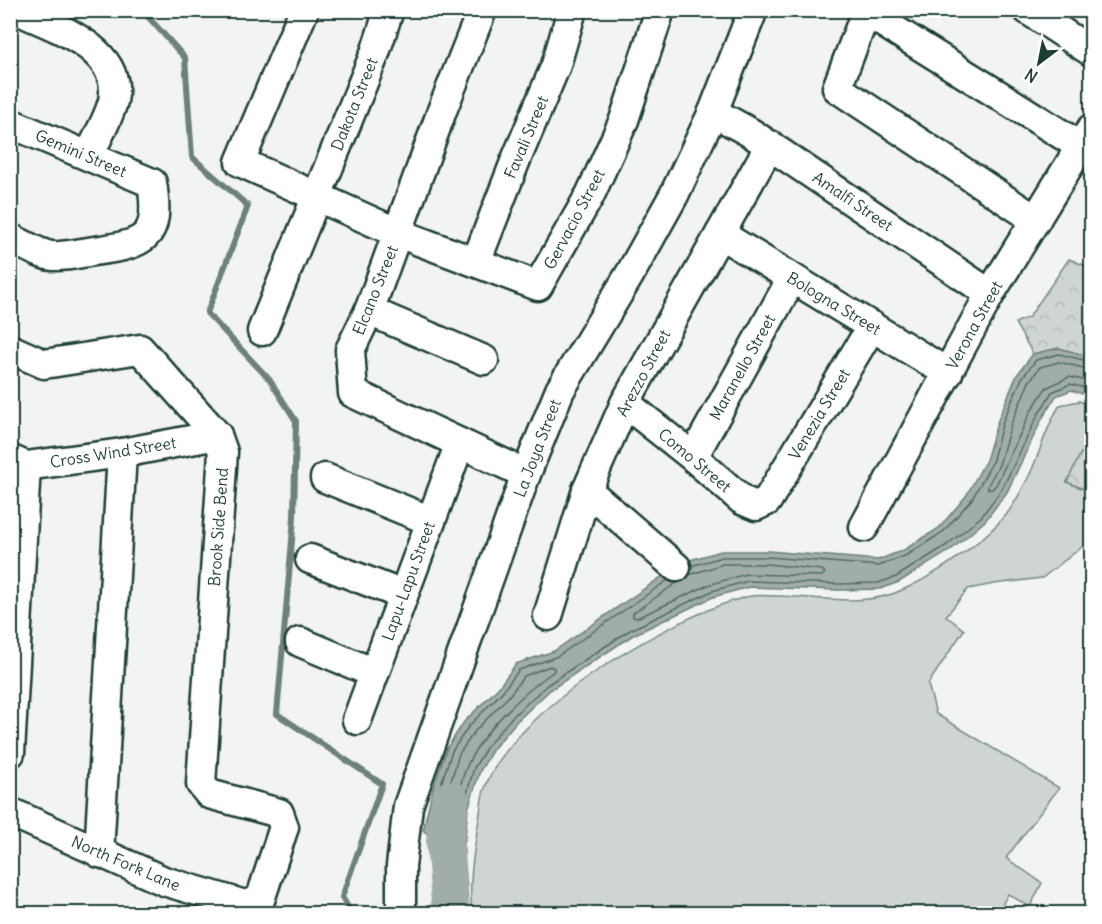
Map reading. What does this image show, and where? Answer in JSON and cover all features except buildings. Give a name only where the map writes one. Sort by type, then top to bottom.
[{"type":"street","name":"Dakota Street","points":[[262,331],[375,53],[389,10]]},
{"type":"street","name":"Elcano Street","points":[[482,10],[443,108],[369,311],[350,350],[353,393],[526,474]]},
{"type":"street","name":"Favali Street","points":[[476,262],[556,65],[572,10]]},
{"type":"street","name":"Gervacio Street","points":[[297,13],[240,162],[398,232],[538,286],[590,195],[624,120],[660,10]]},
{"type":"street","name":"La Joya Street","points":[[401,914],[401,866],[408,806],[526,474],[560,390],[630,274],[674,195],[713,112],[753,10]]},
{"type":"street","points":[[1028,10],[1092,52]]},
{"type":"street","points":[[22,12],[79,39],[96,51],[108,67],[114,85],[113,101],[89,156]]},
{"type":"street","points":[[1036,220],[837,88],[866,12],[1086,137]]},
{"type":"street","name":"Amalfi Street","points":[[713,112],[770,146],[990,294]]},
{"type":"street","name":"Gemini Street","points":[[10,123],[152,183],[155,203],[153,222],[145,238],[128,247],[52,256],[10,238]]},
{"type":"street","name":"Verona Street","points":[[864,527],[990,294],[1086,137]]},
{"type":"street","name":"Arezzo Street","points":[[548,616],[587,490],[625,403],[770,146]]},
{"type":"street","name":"Bologna Street","points":[[720,234],[948,373]]},
{"type":"street","name":"Maranello Street","points":[[693,457],[792,278]]},
{"type":"street","points":[[369,311],[484,360]]},
{"type":"street","name":"Venezia Street","points":[[767,501],[872,326]]},
{"type":"street","points":[[10,349],[44,364],[140,349],[217,435]]},
{"type":"street","name":"Como Street","points":[[625,403],[750,504],[756,506],[767,501]]},
{"type":"street","name":"Cross Wind Street","points":[[18,463],[122,453],[217,435]]},
{"type":"street","name":"Brook Side Bend","points":[[217,435],[223,452],[201,784],[209,794],[279,813]]},
{"type":"street","name":"Lapu-Lapu Street","points":[[357,720],[460,443]]},
{"type":"street","points":[[99,853],[122,453]]},
{"type":"street","points":[[10,753],[18,463]]},
{"type":"street","points":[[325,478],[430,521]]},
{"type":"street","points":[[587,490],[676,567]]},
{"type":"street","points":[[310,559],[403,595]]},
{"type":"street","points":[[300,642],[374,672]]},
{"type":"street","name":"North Fork Lane","points":[[10,812],[164,881],[245,905],[260,900],[284,827],[279,813]]},
{"type":"green space","points":[[1069,259],[1089,267],[1091,264],[1091,357],[1059,348],[1033,354],[1015,323],[1029,317]]},
{"type":"green space","points":[[1079,401],[1091,405],[1091,456],[1081,453],[1067,482],[1091,492],[1091,540],[1042,578],[968,589],[946,616],[964,630],[928,684],[936,714],[1059,788],[1006,858],[1042,883],[1030,907],[1008,894],[997,914],[472,914],[472,866],[485,788],[501,758],[527,728],[560,698],[640,644],[681,622],[719,606],[751,596],[868,599],[895,593],[924,579],[969,549],[1006,515],[1027,480],[1050,423],[1060,405]]},
{"type":"green space","points":[[1081,453],[1091,456],[1091,492],[1067,482]]},
{"type":"water","points":[[1059,348],[1091,357],[1091,397],[1071,390],[1056,396],[1043,417],[1007,492],[985,521],[951,550],[899,582],[880,589],[749,587],[713,597],[633,635],[550,690],[517,721],[493,749],[480,771],[468,809],[462,865],[423,830],[433,788],[447,748],[464,722],[498,688],[516,664],[554,651],[683,562],[721,551],[768,551],[878,560],[904,550],[939,528],[966,496],[986,460],[998,420],[1017,375],[1033,354]]},
{"type":"waterway","points":[[142,10],[185,58],[192,157],[248,206],[207,313],[269,379],[296,421],[294,517],[277,714],[382,784],[342,897],[352,914]]},
{"type":"waterway","points":[[450,800],[445,841],[451,914]]}]
